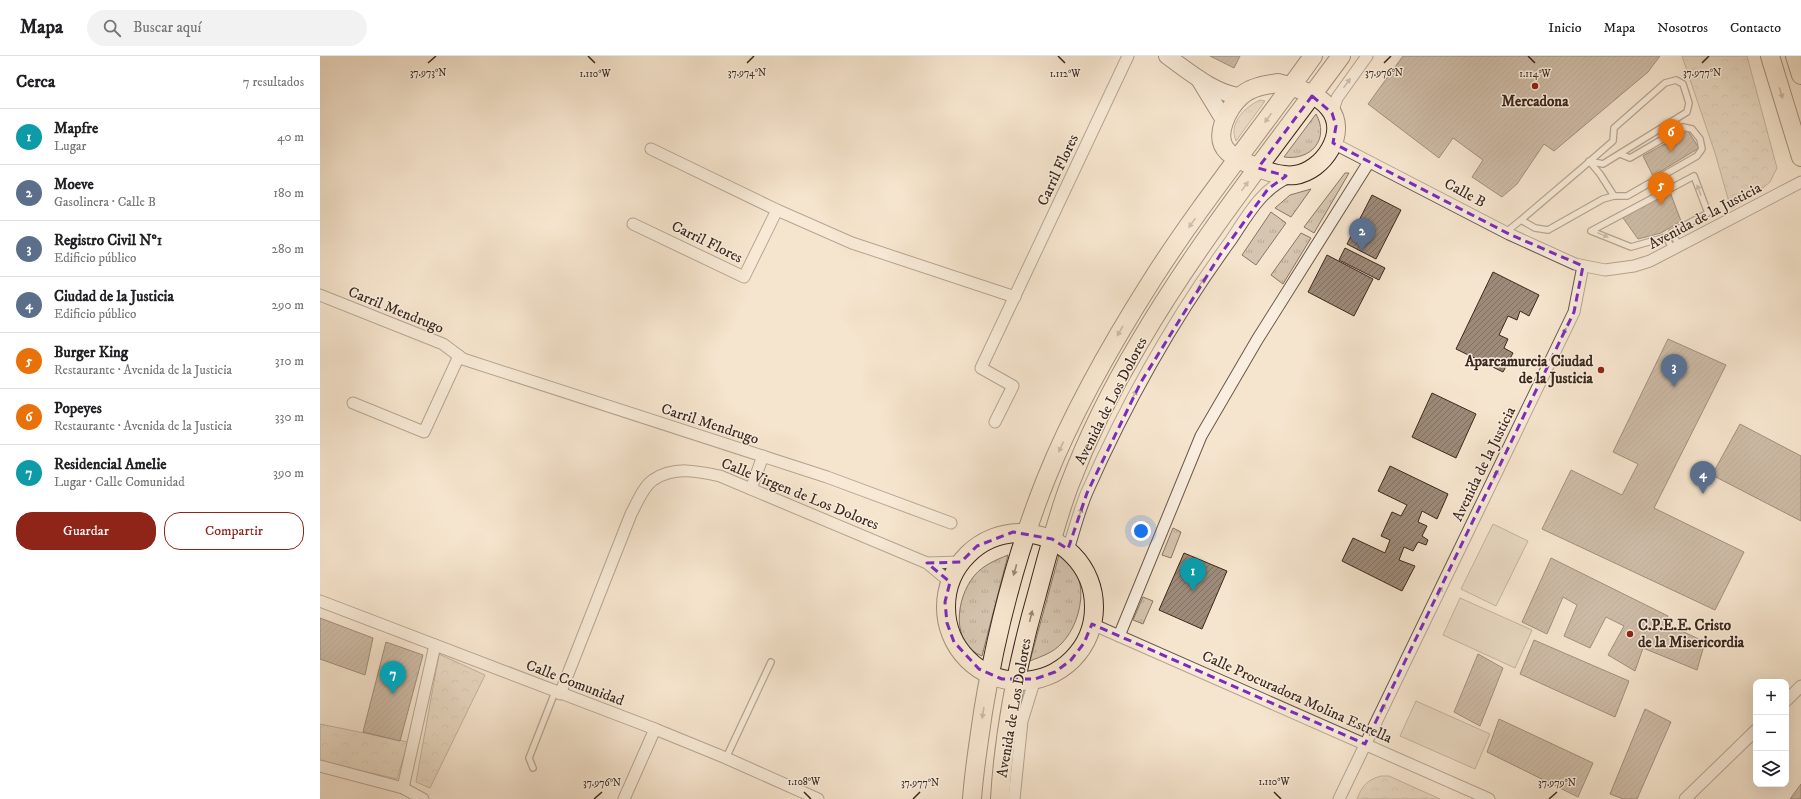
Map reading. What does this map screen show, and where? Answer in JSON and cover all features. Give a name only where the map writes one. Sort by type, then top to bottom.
[{"type":"main road","name":"Avenida de Los Dolores","points":[[972,799],[973,777],[989,674],[1003,614],[1027,533],[1049,472],[1080,404],[1106,356],[1153,278],[1313,56]]},
{"type":"main road","name":"Avenida de Los Dolores","points":[[1000,799],[1005,745],[1016,681],[1032,610],[1052,539],[1069,487],[1082,454],[1135,350],[1194,257],[1341,56]]},
{"type":"main road","points":[[1770,56],[1801,157]]},
{"type":"main road","points":[[1795,56],[1801,75]]},
{"type":"main road","points":[[1278,83],[1291,86],[1324,103],[1332,113],[1336,126],[1333,143],[1328,152],[1318,163],[1309,170],[1296,175],[1280,174],[1258,168],[1238,159],[1224,147],[1221,134],[1224,120],[1232,107],[1242,96],[1256,88],[1268,85],[1278,83]]},
{"type":"main road","points":[[1013,532],[1027,533],[1052,539],[1068,550],[1079,561],[1087,576],[1092,591],[1094,608],[1092,624],[1084,643],[1071,660],[1055,672],[1035,679],[1016,681],[989,674],[966,659],[954,642],[947,623],[945,602],[950,582],[961,562],[977,546],[997,536],[1013,532]]},
{"type":"street","name":"Carril Flores","points":[[995,422],[1013,386],[981,368],[1128,56]]},
{"type":"street","points":[[1167,56],[1199,79],[1227,94],[1242,96]]},
{"type":"street","points":[[1332,113],[1337,98],[1367,56]]},
{"type":"street","points":[[1199,79],[1224,120]]},
{"type":"street","name":"Calle B","points":[[1333,143],[1506,232],[1561,258],[1583,266]]},
{"type":"street","points":[[651,150],[777,210],[852,243],[1015,297]]},
{"type":"street","points":[[1119,636],[1201,436],[1257,340],[1369,162]]},
{"type":"street","points":[[1068,550],[1090,486],[1141,382],[1179,318],[1220,255],[1264,194],[1276,184],[1296,175]]},
{"type":"street","name":"Avenida de la Justicia","points":[[1339,799],[1365,744],[1380,718],[1574,312],[1583,266],[1605,270],[1644,263],[1676,248],[1801,182]]},
{"type":"street","name":"Carril Flores","points":[[634,224],[744,277],[777,210]]},
{"type":"street","name":"Carril Mendrugo","points":[[320,295],[443,344],[463,359],[827,477],[951,524]]},
{"type":"street","points":[[354,403],[424,432],[459,356]]},
{"type":"street","points":[[751,489],[763,456]]},
{"type":"street","name":"Calle Virgen de Los Dolores","points":[[558,693],[631,514],[640,496],[653,480],[673,472],[693,470],[720,476],[927,563],[950,582]]},
{"type":"street","name":"Calle Virgen de Los Dolores","points":[[927,563],[961,562]]},
{"type":"street","name":"Calle Comunidad","points":[[320,601],[726,758],[810,798]]},
{"type":"street","name":"Calle Procuradora Molina Estrella","points":[[1092,624],[1489,799]]},
{"type":"street","points":[[403,788],[435,645]]},
{"type":"street","points":[[1014,799],[1022,721],[1035,679]]},
{"type":"street","points":[[1789,698],[1801,686]]},
{"type":"street","points":[[625,799],[655,730]]},
{"type":"street","points":[[1685,799],[1753,733]]},
{"type":"street","points":[[320,766],[403,788],[424,799]]},
{"type":"lane","points":[[1506,232],[1521,220],[1589,161],[1613,141],[1614,128],[1666,83],[1676,80],[1683,84],[1689,103],[1687,112],[1603,164],[1589,161]]},
{"type":"lane","points":[[1521,220],[1536,228],[1548,230],[1603,199],[1614,196],[1627,196],[1697,156],[1702,148],[1700,139],[1692,129],[1682,127],[1630,158],[1620,154]]},
{"type":"lane","points":[[1589,161],[1600,174],[1614,196]]},
{"type":"lane","points":[[1694,176],[1708,213],[1672,232],[1676,248],[1666,237],[1631,247],[1591,231],[1694,176]]},
{"type":"lane","points":[[726,758],[771,662]]},
{"type":"lane","points":[[533,768],[530,758],[558,693]]},
{"type":"highlighted area","points":[[1312,96],[1332,113],[1336,126],[1333,143],[1509,234],[1583,266],[1574,312],[1365,744],[1092,624],[1084,643],[1071,660],[1055,672],[1035,679],[1002,679],[979,669],[954,642],[947,623],[945,602],[950,582],[927,563],[961,562],[977,546],[1013,532],[1052,539],[1068,549],[1087,493],[1141,382],[1220,255],[1268,189],[1286,176],[1258,168]]},
{"type":"green space","points":[[1682,56],[1747,56],[1777,168],[1770,182],[1758,192],[1731,209],[1715,153]]},
{"type":"green space","points":[[1260,100],[1265,101],[1236,141],[1234,128],[1239,116],[1254,103]]},
{"type":"green space","points":[[1316,114],[1320,123],[1321,132],[1319,140],[1315,146],[1310,152],[1302,155],[1284,157]]},
{"type":"green space","points":[[1345,173],[1349,173],[1314,233],[1304,227]]},
{"type":"green space","points":[[1311,189],[1291,217],[1275,208],[1290,195]]},
{"type":"green space","points":[[1271,212],[1286,223],[1256,265],[1242,255]]},
{"type":"green space","points":[[1301,233],[1311,238],[1283,284],[1271,275]]},
{"type":"green space","points":[[1493,524],[1528,541],[1496,606],[1461,589]]},
{"type":"green space","points":[[1173,528],[1181,532],[1171,558],[1162,555]]},
{"type":"green space","points":[[1008,555],[982,656],[972,650],[965,642],[961,631],[959,620],[963,596],[974,576],[981,569]]},
{"type":"green space","points":[[1059,555],[1069,562],[1076,572],[1080,584],[1081,597],[1079,610],[1069,634],[1062,643],[1051,652],[1030,661]]},
{"type":"green space","points":[[1143,597],[1153,601],[1143,624],[1133,620]]},
{"type":"green space","points":[[1460,598],[1532,630],[1515,668],[1443,635]]},
{"type":"green space","points":[[439,654],[485,675],[430,788],[416,782]]},
{"type":"green space","points":[[1416,701],[1490,734],[1475,769],[1400,736]]},
{"type":"green space","points":[[320,724],[408,742],[397,779],[320,761]]},
{"type":"green space","points":[[1381,776],[1389,776],[1440,799],[1357,799],[1361,790],[1366,784],[1372,779]]},
{"type":"building","points":[[1210,56],[1240,56],[1234,68]]},
{"type":"building","points":[[1403,56],[1660,56],[1648,72],[1554,151],[1544,144],[1517,184],[1502,197],[1472,177],[1483,160],[1453,138],[1439,158],[1368,104]]},
{"type":"building","points":[[1688,131],[1699,148],[1653,176],[1643,156]]},
{"type":"building","points":[[1670,192],[1681,221],[1661,233],[1638,239],[1623,218]]},
{"type":"building","points":[[1372,195],[1401,210],[1376,259],[1347,244]]},
{"type":"building","points":[[1345,248],[1385,268],[1379,280],[1339,260]]},
{"type":"building","points":[[1327,255],[1373,279],[1354,316],[1308,292]]},
{"type":"building","points":[[1493,272],[1539,295],[1529,316],[1520,311],[1517,320],[1508,316],[1499,335],[1508,339],[1504,348],[1513,353],[1503,372],[1456,349]]},
{"type":"building","points":[[1668,339],[1726,365],[1654,508],[1744,552],[1715,610],[1542,529],[1571,470],[1622,495],[1638,464],[1613,452]]},
{"type":"building","points":[[1432,393],[1476,414],[1456,458],[1412,437]]},
{"type":"building","points":[[1740,424],[1801,456],[1801,521],[1712,475]]},
{"type":"building","points":[[1390,466],[1448,494],[1437,519],[1422,511],[1418,522],[1427,526],[1422,536],[1428,540],[1426,545],[1418,542],[1413,551],[1404,547],[1399,560],[1415,566],[1402,591],[1342,561],[1353,538],[1385,553],[1390,540],[1381,536],[1392,512],[1401,516],[1407,505],[1378,491]]},
{"type":"building","points":[[1184,553],[1227,571],[1202,629],[1159,610]]},
{"type":"building","points":[[1551,558],[1668,616],[1665,623],[1705,642],[1697,670],[1643,648],[1635,671],[1608,655],[1624,626],[1606,617],[1590,648],[1564,636],[1577,605],[1563,597],[1547,634],[1522,622]]},
{"type":"building","points":[[320,618],[373,638],[365,675],[320,659]]},
{"type":"building","points":[[1534,640],[1629,681],[1615,717],[1520,674]]},
{"type":"building","points":[[386,642],[423,655],[400,741],[363,732]]},
{"type":"building","points":[[1478,654],[1503,668],[1480,726],[1454,712]]},
{"type":"building","points":[[1645,709],[1671,722],[1637,799],[1623,799],[1610,794]]},
{"type":"building","points":[[1499,719],[1593,763],[1578,797],[1487,752]]},
{"type":"building","points":[[1801,784],[1801,799],[1790,799]]},
{"type":"place","name":"Mercadona","points":[[1535,86]]},
{"type":"place","name":"Popeyes","points":[[1671,152]]},
{"type":"place","name":"Burger King","points":[[1661,205]]},
{"type":"place","name":"Moeve","points":[[1362,251]]},
{"type":"place","name":"Aparcamurcia Ciudad de la Justicia","points":[[1601,370]]},
{"type":"place","name":"Registro Civil Nº1","points":[[1674,387]]},
{"type":"place","name":"Ciudad de la Justicia","points":[[1703,494]]},
{"type":"place","name":"Mapfre","points":[[1193,591]]},
{"type":"place","name":"C.P.E.E. Cristo de la Misericordia","points":[[1630,634]]},
{"type":"place","name":"Residencial Amelie","points":[[393,694]]}]
